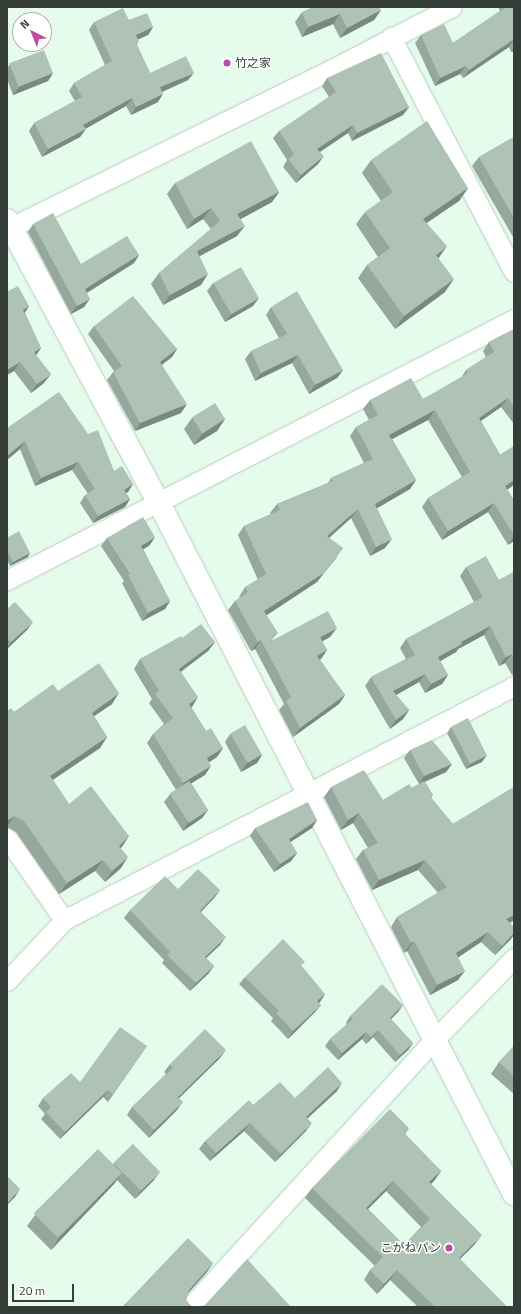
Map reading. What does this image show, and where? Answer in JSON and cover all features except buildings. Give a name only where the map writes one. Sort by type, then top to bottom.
[{"type":"street","points":[[452,7],[8,225],[159,503],[514,1194]]},
{"type":"street","points":[[391,37],[514,272]]},
{"type":"street","points":[[7,580],[159,503],[514,318]]},
{"type":"street","points":[[7,981],[64,920],[307,791],[514,686]]},
{"type":"street","points":[[7,838],[64,920]]},
{"type":"street","points":[[190,1307],[434,1040],[514,958]]},
{"type":"place","name":"竹之家","points":[[227,63]]},
{"type":"place","name":"こがねパン","points":[[449,1248]]}]
